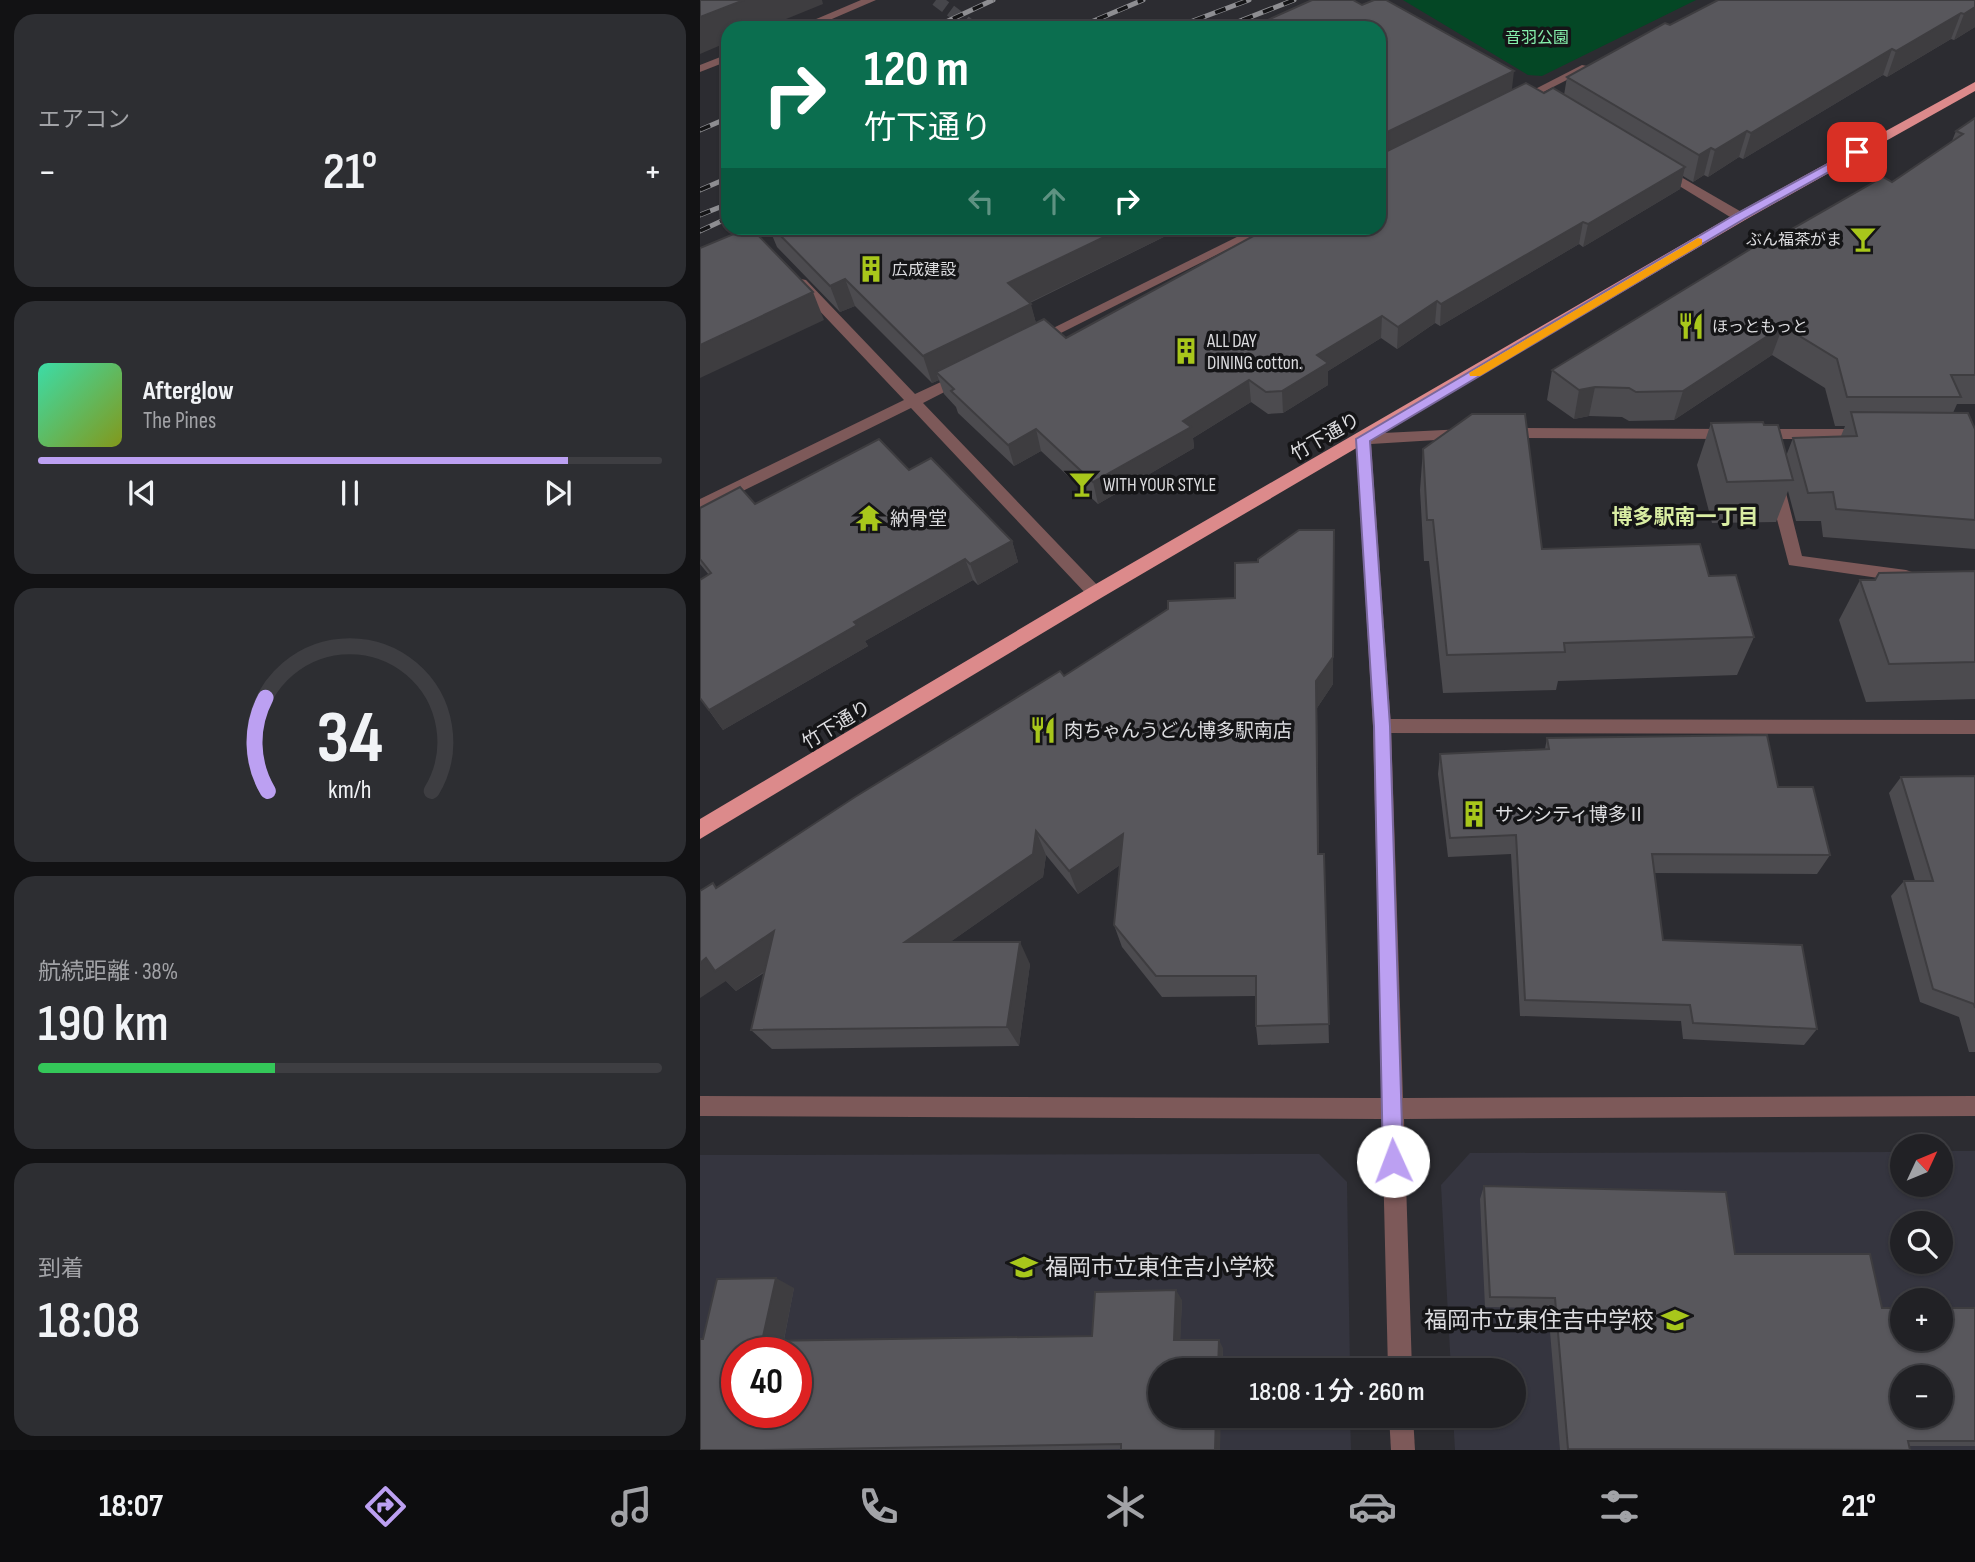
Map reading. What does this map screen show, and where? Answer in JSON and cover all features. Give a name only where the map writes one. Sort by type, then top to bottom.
[{"type":"highway","name":"竹下通り","points":[[700,830],[1095,593],[1740,217],[1975,86]]},
{"type":"street","points":[[818,21],[871,0]]},
{"type":"street","points":[[700,69],[721,60]]},
{"type":"street","points":[[1510,105],[1593,64]]},
{"type":"street","points":[[1521,86],[1545,100]]},
{"type":"street","points":[[1653,165],[1740,217]]},
{"type":"street","points":[[700,253],[755,235]]},
{"type":"street","points":[[1021,348],[1250,235]]},
{"type":"street","points":[[790,272],[1095,593]]},
{"type":"street","points":[[700,506],[973,372]]},
{"type":"street","points":[[1400,1358],[1382,726],[1363,439],[1484,433],[1765,440],[1882,434]]},
{"type":"street","points":[[1773,472],[1795,561],[1920,578]]},
{"type":"street","points":[[1382,726],[1975,726]]},
{"type":"street","points":[[700,1105],[1391,1109],[1975,1106]]},
{"type":"street","points":[[1401,1428],[1402,1450]]},
{"type":"shaded area","name":"福岡市立東住吉中学校","points":[[1953,1151],[1975,1151],[1975,1450],[1455,1450],[1454,1428],[1526,1428],[1526,1358],[1450,1358],[1441,1185],[1470,1153],[1890,1152],[1890,1197],[1953,1197]]},
{"type":"shaded area","name":"福岡市立東住吉小学校","points":[[1319,1154],[1347,1182],[1350,1358],[1148,1358],[1148,1428],[1350,1428],[1351,1450],[700,1450],[700,1155]]},
{"type":"green space","name":"音羽公園","points":[[1403,0],[1696,0],[1542,76],[1528,75]]},
{"type":"building","points":[[700,0],[744,0],[700,17]]},
{"type":"building","points":[[1312,0],[1353,0],[1362,5],[1374,0],[1386,0],[1514,71],[1386,133],[1386,21],[1266,21]]},
{"type":"building","points":[[1718,0],[1975,0],[1975,7],[1896,51],[1892,49],[1751,133],[1747,131],[1715,150],[1711,148],[1699,155],[1567,77],[1665,23],[1670,25]]},
{"type":"building","points":[[1526,83],[1544,93],[1553,88],[1685,167],[1588,224],[1583,222],[1441,304],[1437,301],[1398,327],[1382,316],[1317,355],[1328,363],[1282,391],[1266,392],[1249,380],[1183,421],[1191,427],[1093,482],[1036,429],[1008,445],[951,391],[954,389],[936,372],[1044,319],[1066,338],[1255,235],[1386,235],[1386,152]]},
{"type":"building","points":[[1975,118],[1975,375],[1951,375],[1961,397],[1847,397],[1837,359],[1783,326],[1683,391],[1636,392],[1629,388],[1595,387],[1579,390],[1552,370],[1767,239],[1771,241],[1883,177],[1892,182],[1963,134],[1956,131]]},
{"type":"building","points":[[731,235],[758,235],[813,292],[700,345],[700,248]]},
{"type":"building","points":[[780,235],[1108,235],[1008,283],[1031,304],[923,356],[845,279],[830,286]]},
{"type":"building","points":[[1851,412],[1968,413],[1975,429],[1975,520],[1836,509],[1833,492],[1808,493],[1793,438],[1857,436]]},
{"type":"building","points":[[1472,414],[1525,414],[1542,549],[1700,544],[1709,576],[1736,575],[1754,637],[1564,643],[1565,652],[1447,655],[1433,520],[1427,520],[1423,449]]},
{"type":"building","points":[[1763,422],[1764,425],[1778,425],[1793,480],[1727,482],[1711,423]]},
{"type":"building","points":[[879,439],[909,470],[931,458],[1012,541],[970,564],[965,559],[854,622],[857,625],[709,710],[700,698],[700,580],[711,573],[700,559],[700,508],[740,487],[755,504]]},
{"type":"building","points":[[1299,530],[1334,530],[1333,657],[1316,681],[1318,854],[1324,854],[1329,1024],[1256,1026],[1256,976],[1156,976],[1114,925],[1123,834],[1069,871],[1036,831],[1033,854],[905,942],[1020,942],[1007,1027],[751,1030],[774,931],[715,971],[706,958],[700,963],[700,891],[713,883],[716,888],[855,797],[1060,671],[1064,676],[1168,609],[1168,601],[1235,598],[1235,563],[1258,562],[1258,559]]},
{"type":"building","points":[[1975,571],[1975,662],[1889,664],[1860,580],[1875,580],[1879,573]]},
{"type":"building","points":[[1767,735],[1778,787],[1813,787],[1830,855],[1652,854],[1663,940],[1802,945],[1817,1029],[1693,1023],[1690,1005],[1525,1000],[1516,835],[1450,838],[1440,754],[1549,749],[1547,738]]},
{"type":"building","points":[[1975,776],[1975,1008],[1974,1004],[1933,989],[1904,881],[1933,881],[1901,777]]},
{"type":"building","points":[[1484,1186],[1726,1192],[1735,1254],[1870,1254],[1882,1308],[1890,1308],[1890,1351],[1953,1351],[1953,1308],[1975,1308],[1975,1441],[1908,1441],[1910,1450],[1568,1449],[1555,1298],[1490,1297]]},
{"type":"building","points":[[776,1278],[763,1337],[721,1337],[721,1428],[812,1428],[812,1340],[1092,1336],[1095,1292],[1176,1290],[1174,1340],[1219,1340],[1218,1358],[1148,1358],[1148,1428],[1216,1428],[1215,1450],[1121,1450],[1121,1444],[700,1450],[700,1339],[703,1339],[717,1279]]},
{"type":"tunnel","points":[[936,0],[964,21]]},
{"type":"railway","points":[[948,21],[993,0]]},
{"type":"railway","points":[[1094,21],[1143,0]]},
{"type":"railway","points":[[1193,21],[1249,0]]},
{"type":"railway","points":[[1240,21],[1294,0]]},
{"type":"railway","points":[[700,130],[721,121]]},
{"type":"railway","points":[[700,190],[721,181]]},
{"type":"railway","points":[[700,215],[721,207]]},
{"type":"railway","points":[[700,231],[721,221]]},
{"type":"slow traffic","points":[[1475,373],[1698,241]]},
{"type":"place","name":"ぶん福茶がま","points":[[1863,239]]},
{"type":"place","name":"広成建設","points":[[871,269]]},
{"type":"place","name":"ほっともっと","points":[[1691,326]]},
{"type":"place","name":"ALL DAY DINING cotton.","points":[[1186,351]]},
{"type":"place","name":"WITH YOUR STYLE","points":[[1082,484]]},
{"type":"place","name":"納骨堂","points":[[869,518]]},
{"type":"place","name":"肉ちゃんうどん博多駅南店","points":[[1043,730]]},
{"type":"place","name":"サンシティ博多Ⅱ","points":[[1474,814]]},
{"type":"place","name":"福岡市立東住吉小学校","points":[[1024,1267]]},
{"type":"place","name":"福岡市立東住吉中学校","points":[[1675,1320]]},
{"type":"district","name":"博多駅南一丁目","points":[[1685,517]]},
{"type":"route","points":[[1393,1161],[1382,726],[1363,439],[1740,217],[1857,152]]}]
